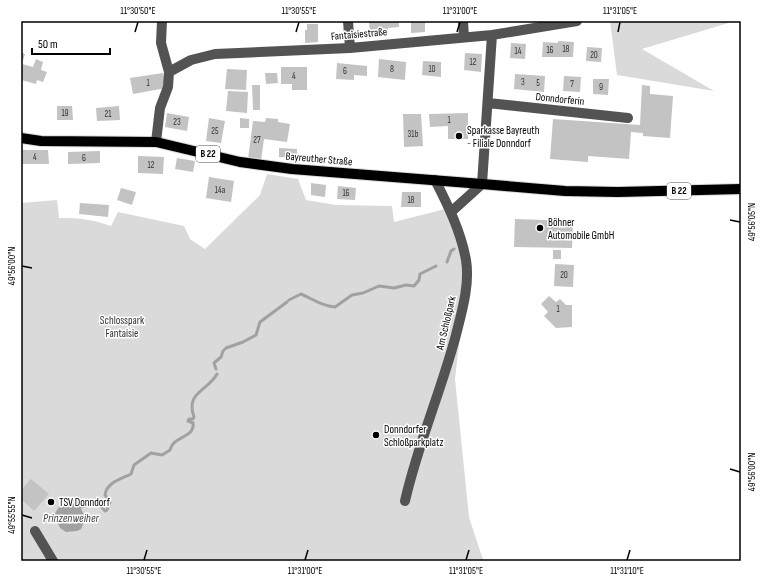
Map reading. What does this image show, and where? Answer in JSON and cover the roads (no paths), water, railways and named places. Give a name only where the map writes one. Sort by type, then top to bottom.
[{"type":"main road","name":"Bayreuther Straße","points":[[21,138],[41,141],[156,142],[240,162],[292,170],[566,191],[618,192],[741,189]]},
{"type":"street","points":[[156,142],[160,108],[168,87],[169,72],[162,43],[162,21]]},
{"type":"street","points":[[348,21],[350,48]]},
{"type":"street","points":[[464,21],[464,37]]},
{"type":"street","name":"Fantaisiestraße","points":[[169,72],[191,60],[215,54],[350,48],[492,35],[577,21]]},
{"type":"street","points":[[451,212],[482,184],[492,35]]},
{"type":"street","name":"Donndorferin","points":[[488,103],[628,118]]},
{"type":"street","name":"Am Schloßpark","points":[[405,501],[411,473],[447,370],[464,303],[467,274],[466,260],[459,235],[451,212],[435,180]]},
{"type":"street","points":[[35,531],[52,561]]},
{"type":"water","name":"Prinzenweiher","points":[[70,502],[80,507],[86,518],[81,529],[66,532],[60,528],[54,515],[60,505]]},
{"type":"waterway","points":[[447,262],[451,251],[454,249]]},
{"type":"waterway","points":[[289,300],[301,294],[321,304],[335,307],[352,295],[363,293],[379,286],[394,288],[406,285],[414,286],[419,280],[420,274],[436,266]]},
{"type":"waterway","points":[[216,369],[214,363],[221,357],[226,348],[243,342],[256,335],[260,322],[287,302]]},
{"type":"waterway","points":[[80,507],[99,504],[105,511],[107,510],[110,502],[105,495],[111,484],[131,474],[134,465],[151,453],[162,455],[170,450],[176,441],[192,431],[193,423],[188,421],[194,417],[192,409],[195,397],[213,380],[217,374]]},
{"type":"place","name":"Sparkasse Bayreuth - Filiale Donndorf","points":[[459,136]]},
{"type":"place","name":"Böhner Automobile GmbH","points":[[540,228]]},
{"type":"place","name":"Donndorfer Schloßparkplatz","points":[[376,435]]},
{"type":"place","name":"TSV Donndorf","points":[[51,502]]},
{"type":"park label","name":"Schlosspark Fantaisie","points":[[122,326]]}]
